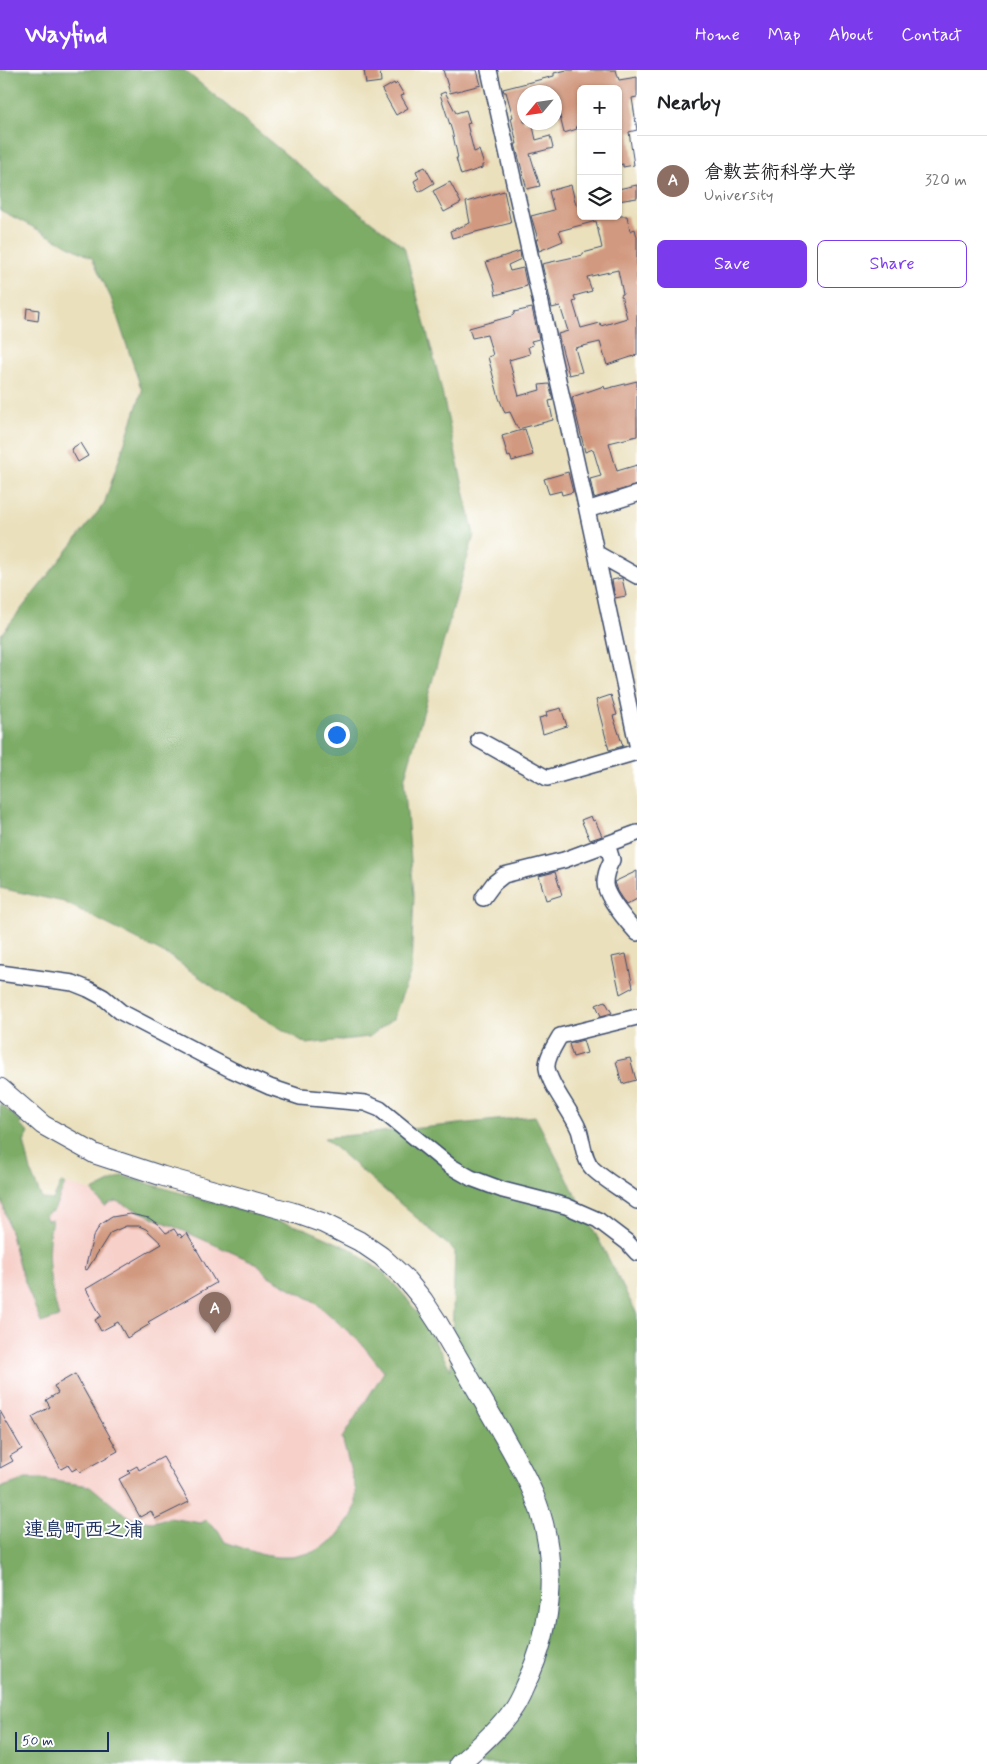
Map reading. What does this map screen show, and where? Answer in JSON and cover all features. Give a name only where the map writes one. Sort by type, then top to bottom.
[{"type":"street","points":[[489,70],[637,744]]},
{"type":"street","points":[[587,510],[637,494]]},
{"type":"street","points":[[596,552],[637,576]]},
{"type":"street","points":[[479,740],[547,778],[637,752]]},
{"type":"street","points":[[483,898],[494,883],[504,875],[564,860],[637,833]]},
{"type":"street","points":[[607,844],[612,860],[606,872],[604,885],[622,916],[637,933]]},
{"type":"street","points":[[0,972],[73,983],[88,989],[121,1012],[232,1070],[270,1087],[300,1097],[365,1103],[380,1109],[450,1166],[471,1178],[503,1190],[566,1206],[598,1220],[627,1242],[637,1253]]},
{"type":"street","points":[[637,1017],[560,1036],[551,1053],[547,1067],[552,1082],[572,1114],[587,1159],[593,1168],[637,1201]]},
{"type":"street","points":[[0,1088],[44,1124],[95,1154],[162,1176],[292,1212],[332,1227],[359,1241],[381,1256],[405,1278],[424,1300],[521,1467],[535,1496],[549,1550],[548,1606],[544,1635],[536,1662],[514,1709],[459,1764]]},
{"type":"shaded area","points":[[0,1103],[21,1122],[20,1125],[29,1133],[24,1142],[32,1175],[42,1199],[53,1200],[61,1183],[92,1191],[122,1176],[306,1229],[352,1249],[384,1273],[405,1296],[437,1342],[382,1373],[343,1438],[356,1491],[356,1505],[352,1516],[337,1536],[326,1545],[313,1552],[292,1557],[263,1555],[225,1542],[218,1530],[201,1523],[183,1520],[152,1522],[135,1520],[90,1486],[40,1479],[26,1479],[0,1488]]},
{"type":"green space","points":[[0,70],[184,70],[301,167],[404,247],[438,374],[474,535],[404,780],[414,895],[411,971],[393,1019],[369,1037],[307,1044],[230,999],[171,957],[64,902],[0,888],[0,636],[104,504],[142,391],[111,298],[92,258],[0,210]]},
{"type":"green space","points":[[0,1103],[21,1122],[20,1125],[29,1133],[24,1142],[32,1175],[42,1199],[53,1200],[61,1183],[65,1184],[54,1210],[45,1215],[47,1220],[52,1219],[49,1268],[59,1317],[41,1323],[20,1269],[0,1194]]},
{"type":"green space","points":[[535,1116],[637,1314],[637,1764],[0,1764],[0,1488],[26,1479],[40,1479],[90,1486],[119,1510],[135,1520],[152,1522],[170,1518],[201,1523],[206,1520],[218,1530],[225,1542],[263,1555],[292,1557],[313,1552],[337,1536],[352,1516],[356,1505],[356,1491],[342,1438],[384,1372],[361,1343],[315,1302],[265,1274],[258,1264],[116,1201],[107,1204],[105,1207],[92,1191],[122,1176],[306,1229],[351,1249],[384,1273],[405,1296],[425,1324],[451,1370],[455,1251],[324,1138]]},
{"type":"building","points":[[364,70],[380,70],[381,82],[366,84]]},
{"type":"building","points":[[443,70],[477,70],[481,85],[450,93]]},
{"type":"building","points":[[567,70],[616,70],[619,80],[637,77],[637,97],[632,98],[637,130],[629,132],[634,165],[623,167],[622,164],[622,85],[577,85],[577,129],[564,133],[562,125],[562,85],[519,85],[554,76],[554,73]]},
{"type":"building","points":[[394,83],[395,85],[397,83],[404,95],[401,96],[408,108],[396,115],[382,90]]},
{"type":"building","points":[[517,85],[517,130],[534,130],[536,140],[550,136],[553,148],[530,154],[540,186],[527,189],[515,144],[517,144],[511,118],[513,117],[506,92],[503,89]]},
{"type":"building","points":[[445,92],[456,113],[466,110],[470,123],[467,124],[474,152],[479,150],[484,165],[482,165],[482,168],[461,175],[452,131],[440,94]]},
{"type":"building","points":[[425,167],[434,183],[419,192],[414,181],[419,178],[416,171]]},
{"type":"building","points":[[450,182],[461,203],[444,212],[433,191]]},
{"type":"building","points":[[571,185],[577,205],[577,220],[622,220],[622,216],[627,216],[630,231],[635,229],[637,237],[637,355],[607,365],[600,342],[575,348],[582,372],[569,375],[558,334],[568,331],[560,306],[552,308],[542,264],[583,255],[583,253],[602,248],[596,221],[559,231],[563,241],[539,251],[536,240],[538,239],[531,216],[554,210],[549,191]],"holes":[[[618,270],[623,294],[621,295],[627,318],[601,326],[600,323],[581,328],[573,302],[576,301],[574,296],[592,291],[587,277]]]},
{"type":"building","points":[[637,185],[637,198],[622,200],[622,188]]},
{"type":"building","points":[[504,191],[511,223],[452,238],[450,231],[470,223],[466,202]]},
{"type":"building","points":[[520,251],[521,259],[508,265],[510,271],[523,268],[527,286],[496,295],[486,262]]},
{"type":"building","points":[[27,308],[39,310],[38,321],[26,319]]},
{"type":"building","points":[[532,308],[539,339],[531,341],[533,345],[528,347],[530,354],[509,360],[519,396],[540,390],[539,385],[549,384],[553,400],[549,401],[553,420],[518,429],[510,412],[505,413],[499,398],[488,357],[493,355],[487,335],[472,338],[469,328],[512,316],[514,312]]},
{"type":"building","points":[[637,381],[637,436],[609,443],[617,471],[637,465],[637,485],[594,498],[590,479],[601,476],[593,449],[585,452],[572,397],[604,386],[605,389]]},
{"type":"building","points":[[525,429],[533,455],[512,461],[510,456],[508,457],[502,436]]},
{"type":"building","points":[[80,443],[88,456],[78,462],[71,449]]},
{"type":"building","points":[[568,472],[573,492],[562,495],[561,491],[549,494],[544,479]]},
{"type":"building","points":[[622,578],[626,596],[615,598],[612,580]]},
{"type":"building","points":[[611,695],[617,715],[613,716],[623,746],[609,750],[596,700]]},
{"type":"building","points":[[561,708],[567,726],[543,734],[539,718],[547,716],[546,712]]},
{"type":"building","points":[[591,816],[593,821],[595,820],[602,836],[590,840],[581,820]]},
{"type":"building","points":[[637,871],[637,899],[626,905],[617,891],[614,882]]},
{"type":"building","points":[[555,872],[562,895],[546,900],[539,876]]},
{"type":"building","points":[[626,954],[633,987],[620,994],[612,957]]},
{"type":"building","points":[[605,1001],[612,1013],[601,1016],[596,1005]]},
{"type":"building","points":[[583,1040],[587,1053],[573,1057],[569,1044]]},
{"type":"building","points":[[630,1058],[636,1080],[622,1084],[616,1061]]},
{"type":"building","points":[[130,1214],[149,1218],[166,1233],[174,1229],[182,1237],[187,1233],[216,1283],[148,1322],[150,1324],[127,1338],[118,1322],[101,1331],[95,1320],[101,1316],[86,1289],[162,1244],[146,1229],[139,1226],[126,1226],[110,1233],[87,1270],[85,1269],[93,1237],[100,1225],[112,1217]]},
{"type":"building","points":[[75,1374],[118,1451],[80,1472],[77,1468],[72,1471],[68,1465],[61,1469],[32,1417],[50,1407],[46,1400],[58,1393],[54,1386]]},
{"type":"building","points":[[0,1411],[22,1449],[10,1456],[13,1461],[0,1468]]},
{"type":"building","points":[[163,1457],[189,1502],[155,1519],[151,1511],[140,1517],[119,1479],[130,1473],[128,1471],[137,1466],[139,1470]]},
{"type":"place","name":"倉敷芸術科学大学","points":[[215,1333]]},
{"type":"district","name":"連島町西之浦","points":[[84,1530]]}]
